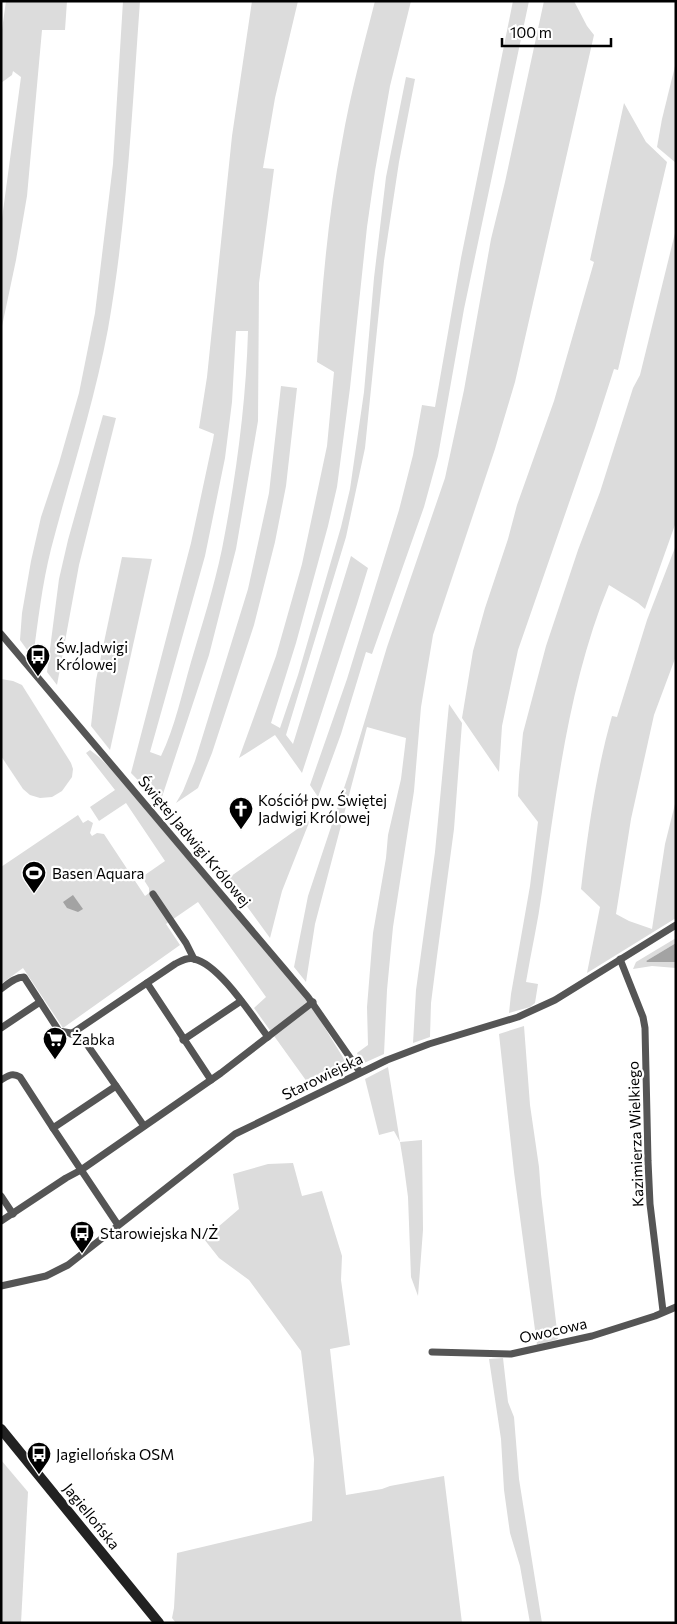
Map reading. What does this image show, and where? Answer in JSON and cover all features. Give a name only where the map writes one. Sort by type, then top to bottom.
[{"type":"street","name":"Świętej Jadwigi Królowej","points":[[1,634],[313,1002],[360,1072]]},
{"type":"street","points":[[153,894],[186,943],[194,959]]},
{"type":"street","name":"Starowiejska","points":[[1,1286],[35,1280],[68,1265],[235,1134],[360,1072],[405,1052],[518,1017],[537,1009],[676,925]]},
{"type":"street","points":[[71,1034],[186,958],[194,959],[207,965],[221,976],[268,1036]]},
{"type":"street","name":"Kazimierza Wielkiego","points":[[620,960],[645,1028],[649,1187],[663,1311]]},
{"type":"street","points":[[1,989],[19,977],[24,977],[59,1032],[77,1034],[86,1042],[144,1126]]},
{"type":"street","points":[[147,983],[211,1080]]},
{"type":"street","points":[[183,1040],[241,1001]]},
{"type":"street","points":[[1,1028],[40,1002]]},
{"type":"street","points":[[1,1221],[81,1170],[211,1080],[313,1002]]},
{"type":"street","points":[[1,1080],[11,1074],[20,1077],[118,1225]]},
{"type":"street","points":[[54,1128],[116,1086]]},
{"type":"street","points":[[1,1196],[13,1214]]},
{"type":"street","name":"Owocowa","points":[[432,1352],[511,1354],[592,1336],[655,1316],[676,1307]]},
{"type":"street","name":"Jagiellońska","points":[[1,1428],[158,1623]]},
{"type":"shaded area","points":[[6,1],[67,1],[65,30],[42,30],[27,196],[1,331],[1,226],[21,77],[13,71],[12,75],[1,83],[1,37]]},
{"type":"shaded area","points":[[123,1],[140,1],[128,166],[115,288],[96,385],[48,563],[40,603],[33,658],[20,640],[22,613],[41,517],[79,393],[95,313],[113,164]]},
{"type":"shaded area","points":[[252,1],[298,1],[275,98],[263,168],[274,169],[259,283],[258,421],[236,549],[209,655],[160,803],[131,773],[191,543],[214,434],[199,428],[207,377],[232,136]],"holes":[[[236,331],[248,331],[240,440],[222,549],[212,592],[178,710],[161,756],[150,752],[205,556],[225,458],[232,402]]]},
{"type":"shaded area","points":[[375,1],[411,1],[390,86],[375,171],[337,487],[296,643],[271,723],[280,728],[298,675],[341,527],[350,489],[364,392],[374,278],[386,177],[406,77],[415,79],[399,162],[384,261],[365,448],[346,537],[286,735],[293,744],[351,556],[368,568],[302,773],[275,735],[239,758],[276,656],[302,564],[327,446],[334,372],[317,362],[326,252],[345,124]]},
{"type":"shaded area","points":[[513,1],[529,1],[464,309],[438,456],[424,507],[372,654],[366,652],[341,734],[318,797],[310,785],[347,679],[399,510],[413,455],[422,405],[435,407],[461,258]]},
{"type":"shaded area","points":[[544,1],[574,1],[594,35],[515,382],[495,449],[433,635],[421,707],[414,791],[393,927],[387,990],[384,1054],[361,1063],[357,1053],[368,1045],[367,1007],[373,933],[386,858],[388,835],[401,779],[406,738],[367,727],[315,924],[306,982],[294,967],[308,896],[349,773],[387,647],[445,478],[464,390],[491,239]]},
{"type":"shaded area","points":[[676,62],[676,163],[657,147]]},
{"type":"shaded area","points":[[624,103],[646,142],[667,162],[618,370],[614,369],[518,650],[502,726],[499,772],[462,718],[473,651],[517,505],[554,401],[594,262],[590,260]]},
{"type":"shaded area","points":[[676,229],[676,522],[645,609],[609,585],[595,622],[574,697],[566,736],[526,982],[538,984],[535,1003],[530,1007],[509,1013],[530,886],[538,822],[518,796],[523,733],[546,646],[578,550],[600,492],[633,388],[640,375]]},
{"type":"shaded area","points":[[281,386],[297,388],[286,486],[275,542],[254,625],[212,753],[198,788],[176,803],[195,761],[248,589],[269,493]]},
{"type":"shaded area","points":[[103,415],[116,418],[79,565],[57,685],[47,672],[59,579]]},
{"type":"shaded area","points":[[676,545],[676,656],[654,715],[631,819],[616,914],[652,929],[665,844],[676,800],[676,918],[587,973],[600,907],[581,889],[601,758],[612,716],[617,717],[647,620]]},
{"type":"shaded area","points":[[122,557],[152,559],[110,750],[91,726],[96,680]]},
{"type":"shaded area","points":[[1,679],[22,685],[71,763],[73,769],[72,777],[62,791],[52,797],[40,798],[30,795],[23,789],[1,756]]},
{"type":"shaded area","points":[[449,704],[462,723],[454,829],[431,1003],[430,1037],[413,1043],[416,990],[435,852]]},
{"type":"shaded area","points":[[90,750],[108,766],[300,992],[317,1015],[347,1064],[310,1086],[254,1008],[266,997],[198,902],[166,924],[180,945],[63,1028],[23,968],[1,984],[1,867],[78,815],[83,823],[88,820],[93,823],[90,833],[92,836],[97,833],[104,834],[145,896],[149,893],[149,888],[142,877],[165,861],[126,803],[99,821],[90,807],[115,790],[86,753]]},
{"type":"shaded area","points":[[310,820],[282,891],[270,938],[227,879]]},
{"type":"shaded area","points":[[73,895],[83,909],[78,912],[67,908],[63,902]]},
{"type":"shaded area","points":[[676,938],[676,943],[646,961],[676,962],[676,968],[652,966],[633,969],[636,962]]},
{"type":"shaded area","points":[[676,943],[676,962],[646,961]]},
{"type":"shaded area","points":[[524,1026],[530,1105],[539,1167],[558,1339],[537,1345],[514,1172],[499,1034]]},
{"type":"shaded area","points":[[388,1067],[400,1142],[394,1131],[379,1135],[365,1079]]},
{"type":"shaded area","points":[[422,1140],[423,1230],[418,1296],[411,1277],[408,1197],[400,1142]]},
{"type":"shaded area","points":[[293,1163],[302,1196],[322,1191],[342,1256],[341,1280],[350,1345],[330,1349],[346,1495],[444,1476],[462,1623],[176,1623],[172,1618],[177,1553],[312,1521],[314,1459],[301,1351],[249,1280],[219,1258],[204,1239],[239,1209],[233,1174],[268,1164]]},
{"type":"shaded area","points":[[503,1358],[508,1402],[514,1417],[519,1479],[542,1623],[530,1623],[520,1566],[510,1533],[504,1490],[501,1439],[489,1359]]},
{"type":"shaded area","points":[[1,1460],[28,1492],[21,1623],[1,1623]]},
{"type":"place","name":"Św.Jadwigi Królowej","points":[[38,677]]},
{"type":"place","name":"Kościół pw. Świętej Jadwigi Królowej","points":[[241,830]]},
{"type":"place","name":"Basen Aquara","points":[[34,894]]},
{"type":"place","name":"Żabka","points":[[55,1060]]},
{"type":"place","name":"Starowiejska N/Ż","points":[[82,1254]]},
{"type":"place","name":"Jagiellońska OSM","points":[[39,1475]]}]
